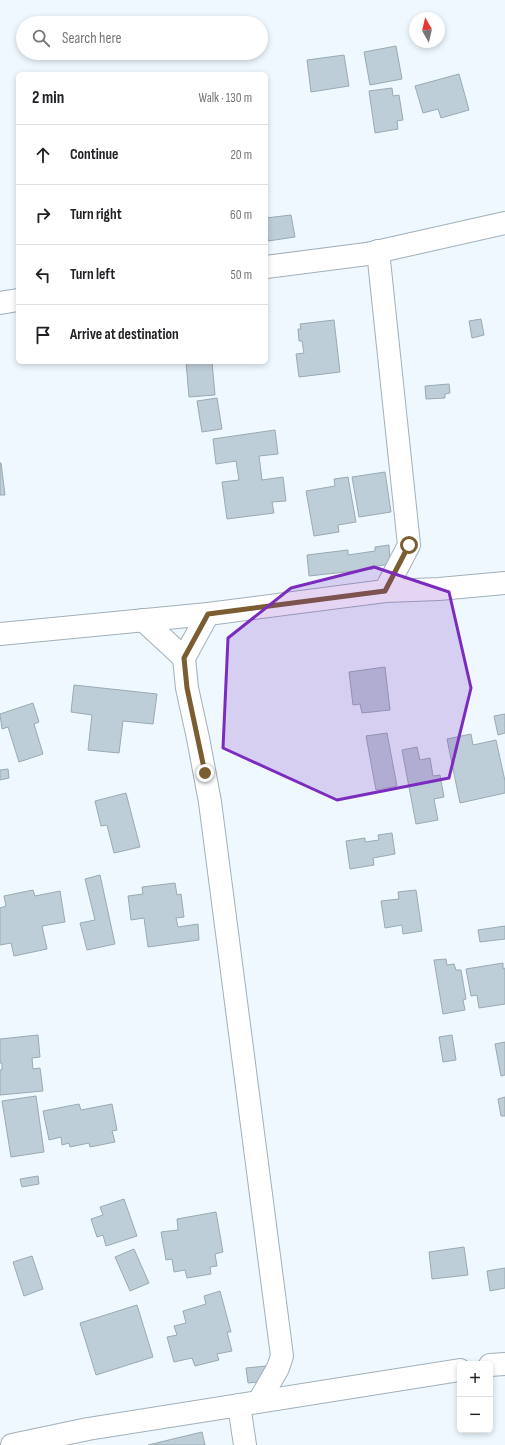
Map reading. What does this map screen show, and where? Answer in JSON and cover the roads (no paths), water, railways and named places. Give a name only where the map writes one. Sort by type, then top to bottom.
[{"type":"street","points":[[268,267],[367,254],[505,224]]},
{"type":"street","points":[[378,251],[409,545],[385,591]]},
{"type":"street","points":[[0,303],[16,300]]},
{"type":"street","points":[[0,634],[208,614],[385,591],[439,589],[505,583]]},
{"type":"street","points":[[208,614],[184,658],[187,688],[210,802],[282,1356],[278,1368],[249,1403],[245,1445]]},
{"type":"street","points":[[143,620],[184,658]]},
{"type":"street","points":[[493,1365],[505,1364]]},
{"type":"street","points":[[12,1445],[88,1429],[457,1370]]}]
